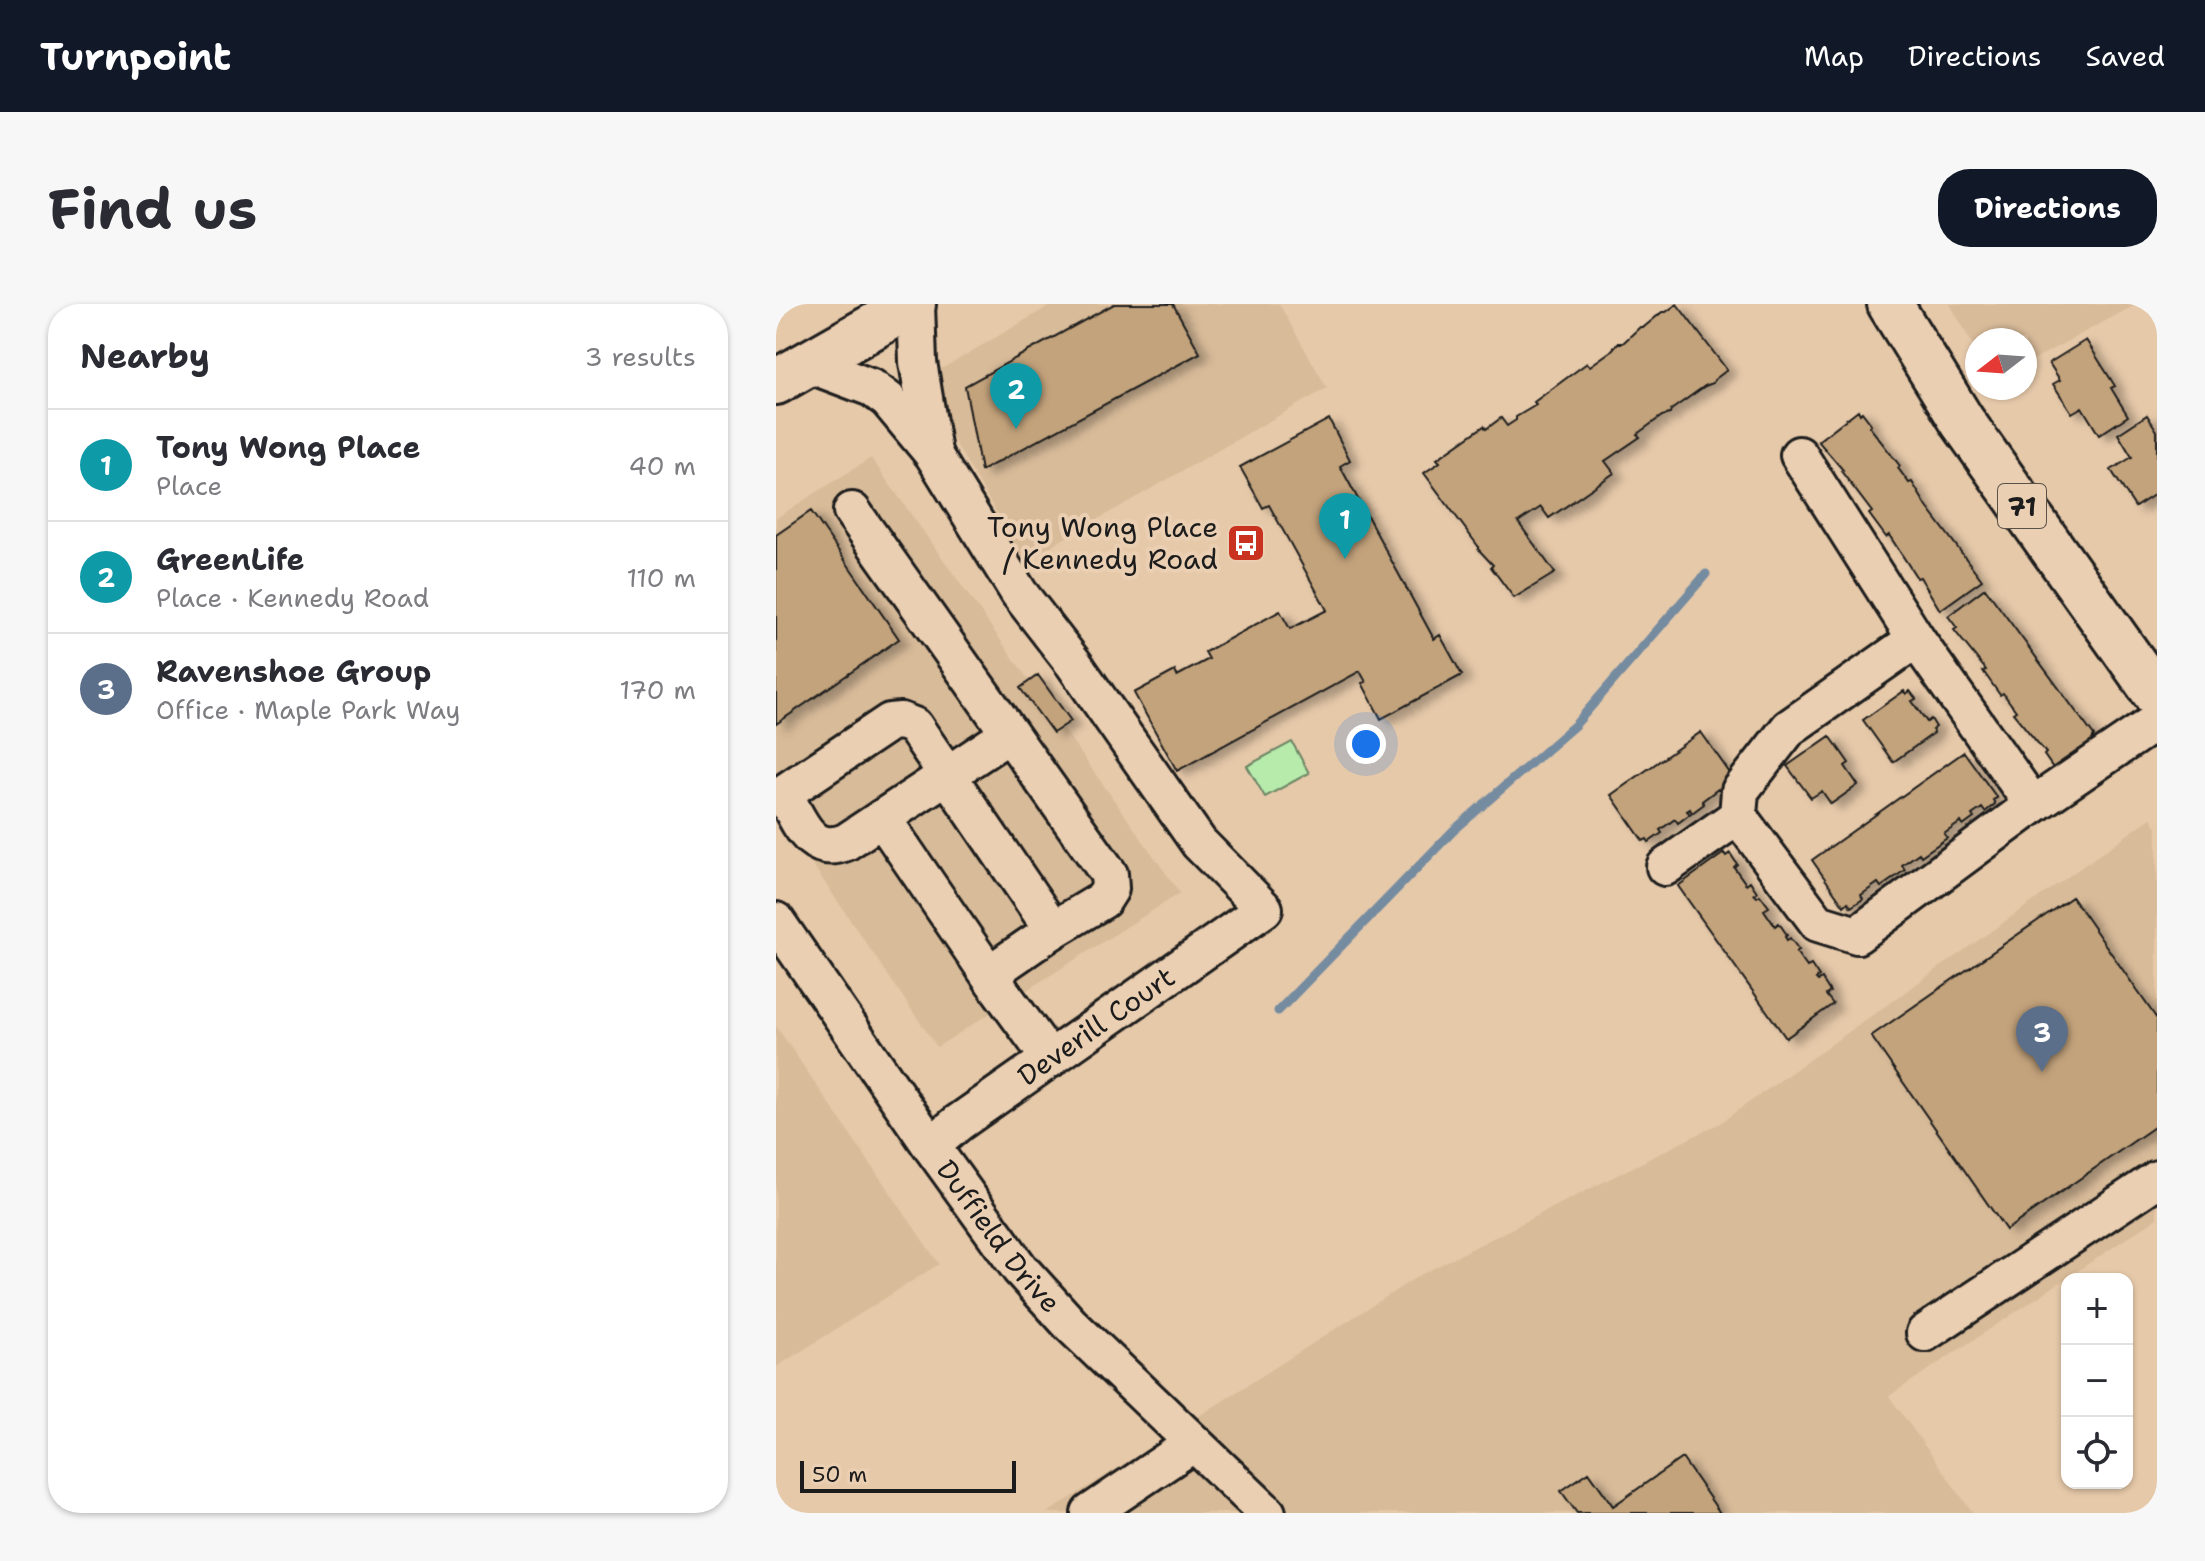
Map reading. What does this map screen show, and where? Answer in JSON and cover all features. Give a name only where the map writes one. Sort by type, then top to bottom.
[{"type":"main road","points":[[792,373],[915,304]]},
{"type":"main road","name":"71","points":[[1890,304],[1962,421],[2157,696]]},
{"type":"street","points":[[915,304],[918,362],[933,454]]},
{"type":"street","points":[[792,373],[878,392],[933,454]]},
{"type":"street","name":"Deverill Court","points":[[931,1146],[958,1123],[1264,909],[1199,843],[1074,664],[1019,593],[933,454]]},
{"type":"street","points":[[1799,455],[1916,639],[2033,805]]},
{"type":"street","points":[[852,511],[1109,874],[1110,889],[1103,900],[1002,965],[994,982]]},
{"type":"street","points":[[1916,639],[1789,728],[1740,791],[1738,816],[1818,923],[1857,935],[2033,805],[2157,721]]},
{"type":"street","points":[[777,797],[890,722],[901,721],[914,726],[1053,930]]},
{"type":"street","points":[[777,797],[786,798],[805,832],[819,844],[835,846],[1009,734]]},
{"type":"street","points":[[1665,867],[1738,816]]},
{"type":"street","points":[[882,818],[1050,1059]]},
{"type":"street","name":"Duffield Drive","points":[[776,921],[1020,1269],[1071,1325],[1267,1513]]},
{"type":"street","points":[[1925,1333],[2157,1179]]},
{"type":"street","points":[[1090,1513],[1194,1443]]},
{"type":"shaded area","points":[[1053,304],[1279,304],[1327,388],[1025,561],[919,382]]},
{"type":"shaded area","points":[[1950,304],[2137,304],[2037,358],[2037,328],[1965,328],[1965,331]]},
{"type":"shaded area","points":[[871,458],[1180,893],[937,1047],[776,811],[776,518]]},
{"type":"shaded area","points":[[2151,818],[2157,827],[2157,1218],[2074,1273],[2061,1273],[2061,1282],[1889,1396],[1973,1513],[1047,1513],[1420,1275],[1720,1123]]},
{"type":"shaded area","points":[[776,1026],[939,1264],[776,1367]]},
{"type":"green space","points":[[1292,742],[1309,773],[1265,797],[1247,766]]},
{"type":"building","points":[[1114,304],[1173,304],[1200,353],[981,471],[965,386]]},
{"type":"building","points":[[1677,304],[1727,370],[1713,383],[1671,410],[1670,414],[1662,416],[1637,434],[1640,437],[1605,461],[1614,473],[1549,518],[1541,507],[1518,522],[1555,573],[1514,598],[1424,473],[1440,462],[1437,459],[1484,426],[1486,429],[1501,418],[1507,426],[1516,420],[1536,405],[1534,402],[1587,363],[1590,366],[1640,327]]},
{"type":"building","points":[[2086,340],[2115,386],[2111,388],[2128,416],[2099,435],[2082,407],[2072,413],[2053,384],[2060,380],[2049,363]]},
{"type":"building","points":[[1858,410],[1982,580],[1940,610],[1889,535],[1886,537],[1869,514],[1872,512],[1843,470],[1818,441]]},
{"type":"building","points":[[2147,415],[2157,431],[2157,493],[2135,507],[2111,470],[2132,457],[2118,434]]},
{"type":"building","points":[[1329,419],[1350,460],[1340,466],[1434,639],[1440,635],[1462,675],[1381,719],[1362,683],[1366,682],[1360,671],[1177,771],[1134,693],[1175,671],[1177,676],[1209,659],[1205,652],[1280,611],[1290,629],[1327,610],[1269,505],[1263,508],[1240,467]]},
{"type":"building","points":[[811,511],[899,639],[776,724],[776,535]]},
{"type":"building","points":[[1985,588],[2094,736],[2093,745],[2056,768],[2013,713],[2016,711],[2003,693],[2000,695],[1983,671],[1986,670],[1954,630],[1957,628],[1948,616]]},
{"type":"building","points":[[1038,675],[1071,721],[1053,733],[1020,688]]},
{"type":"building","points":[[1904,691],[1906,694],[1910,691],[1916,699],[1912,701],[1927,722],[1931,719],[1936,727],[1932,730],[1934,733],[1893,762],[1863,720]]},
{"type":"building","points":[[1701,732],[1734,779],[1733,784],[1721,793],[1718,789],[1702,801],[1704,804],[1692,813],[1690,809],[1687,811],[1690,814],[1678,823],[1675,819],[1649,842],[1647,839],[1643,841],[1611,795]]},
{"type":"building","points":[[1830,736],[1849,763],[1845,766],[1858,785],[1831,804],[1822,791],[1811,798],[1787,766]]},
{"type":"building","points":[[1964,752],[1997,798],[1993,800],[1995,804],[1985,812],[1982,808],[1963,826],[1961,822],[1944,834],[1947,838],[1902,865],[1905,870],[1881,887],[1878,883],[1861,895],[1863,899],[1851,907],[1848,902],[1844,906],[1812,860]]},
{"type":"building","points":[[1724,853],[1726,856],[1730,853],[1737,864],[1734,867],[1746,884],[1750,881],[1757,892],[1754,894],[1757,897],[1760,895],[1769,907],[1764,910],[1775,926],[1779,923],[1787,940],[1790,938],[1807,967],[1811,965],[1819,977],[1816,979],[1822,979],[1830,992],[1826,995],[1833,1004],[1786,1038],[1678,886]]},
{"type":"building","points":[[2072,897],[2157,1019],[2157,1125],[2006,1230],[1871,1036]]},
{"type":"building","points":[[1682,1458],[1720,1513],[1577,1513],[1561,1491],[1589,1472],[1613,1506]]},
{"type":"waterway","points":[[1278,1011],[1453,831],[1575,725],[1706,574]]},
{"type":"place","name":"GreenLife","points":[[1016,429]]},
{"type":"place","name":"Tony Wong Place / Kennedy Road","points":[[1246,543]]},
{"type":"place","name":"Tony Wong Place","points":[[1345,559]]},
{"type":"place","name":"Ravenshoe Group","points":[[2042,1072]]}]
